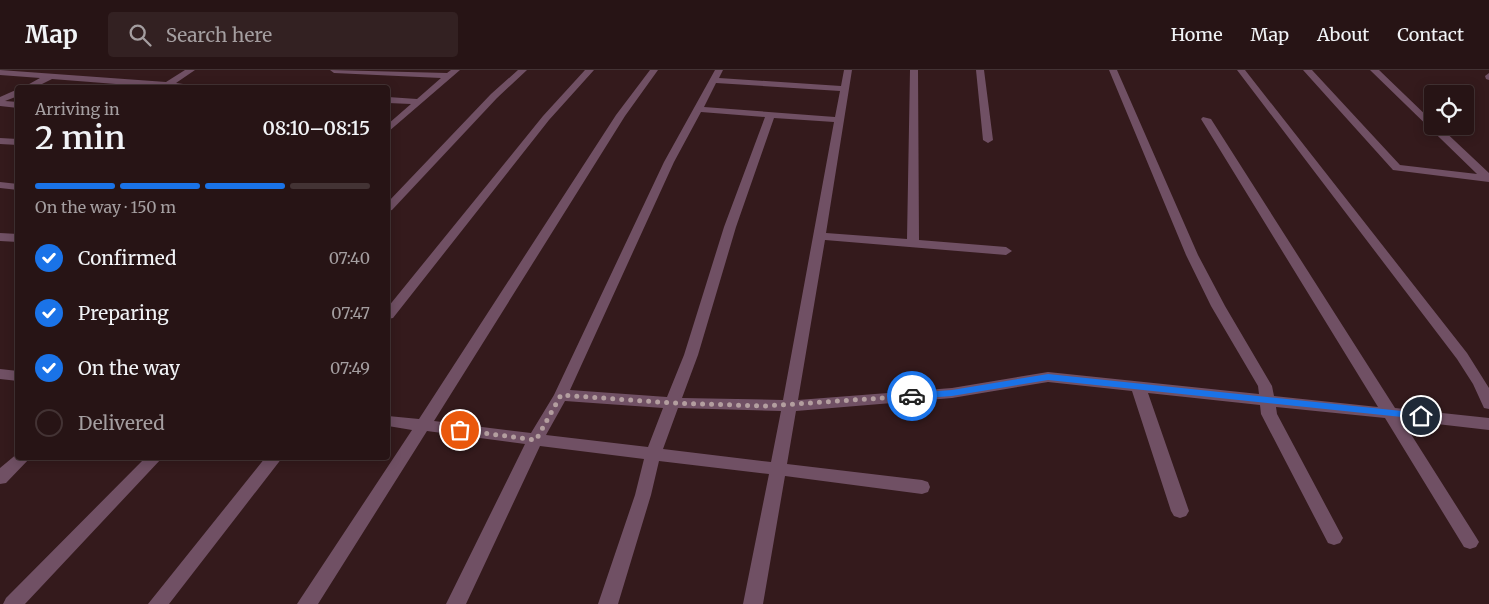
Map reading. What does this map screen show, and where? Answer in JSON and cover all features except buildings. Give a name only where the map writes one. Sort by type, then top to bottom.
[{"type":"street","points":[[32,85],[62,70]]},
{"type":"street","points":[[166,85],[191,70]]},
{"type":"street","points":[[334,70],[452,73]]},
{"type":"street","points":[[390,206],[494,96],[523,70]]},
{"type":"street","points":[[390,313],[546,118],[590,70]]},
{"type":"street","points":[[307,604],[621,115],[654,70]]},
{"type":"street","points":[[753,604],[821,236],[848,70]]},
{"type":"street","points":[[913,243],[914,70]]},
{"type":"street","points":[[980,70],[988,140]]},
{"type":"street","points":[[1113,70],[1192,254],[1218,306],[1265,386],[1269,414],[1334,538]]},
{"type":"street","points":[[1241,70],[1462,356],[1480,384],[1489,404]]},
{"type":"street","points":[[1307,70],[1397,168],[1489,178]]},
{"type":"street","points":[[1374,70],[1424,117]]},
{"type":"street","points":[[0,72],[153,85]]},
{"type":"street","points":[[390,126],[452,73]]},
{"type":"street","points":[[456,604],[536,440],[561,395],[608,290],[669,162],[716,75],[844,89]]},
{"type":"street","points":[[0,102],[15,94]]},
{"type":"street","points":[[390,100],[418,102]]},
{"type":"street","points":[[0,102],[15,104]]},
{"type":"street","points":[[698,109],[839,120]]},
{"type":"street","points":[[608,604],[653,454],[691,355],[730,227],[771,114]]},
{"type":"street","points":[[1206,120],[1470,542]]},
{"type":"street","points":[[1443,135],[1489,178]]},
{"type":"street","points":[[0,141],[15,142]]},
{"type":"street","points":[[0,185],[15,187]]},
{"type":"street","points":[[821,236],[1006,251]]},
{"type":"street","points":[[0,237],[15,238]]},
{"type":"street","points":[[0,374],[15,376]]},
{"type":"street","points":[[561,395],[672,403],[789,406],[952,393],[1048,377],[1489,424]]},
{"type":"street","points":[[1138,386],[1180,512]]},
{"type":"street","points":[[390,421],[922,488]]},
{"type":"street","points":[[0,478],[20,460]]},
{"type":"street","points":[[13,604],[152,460]]},
{"type":"street","points":[[158,604],[272,460]]},
{"type":"way so far","points":[[460,430],[536,440],[561,395],[612,400],[737,406],[789,406],[912,396]]},
{"type":"route","points":[[912,396],[952,393],[1031,378],[1048,377],[1421,416]]}]
